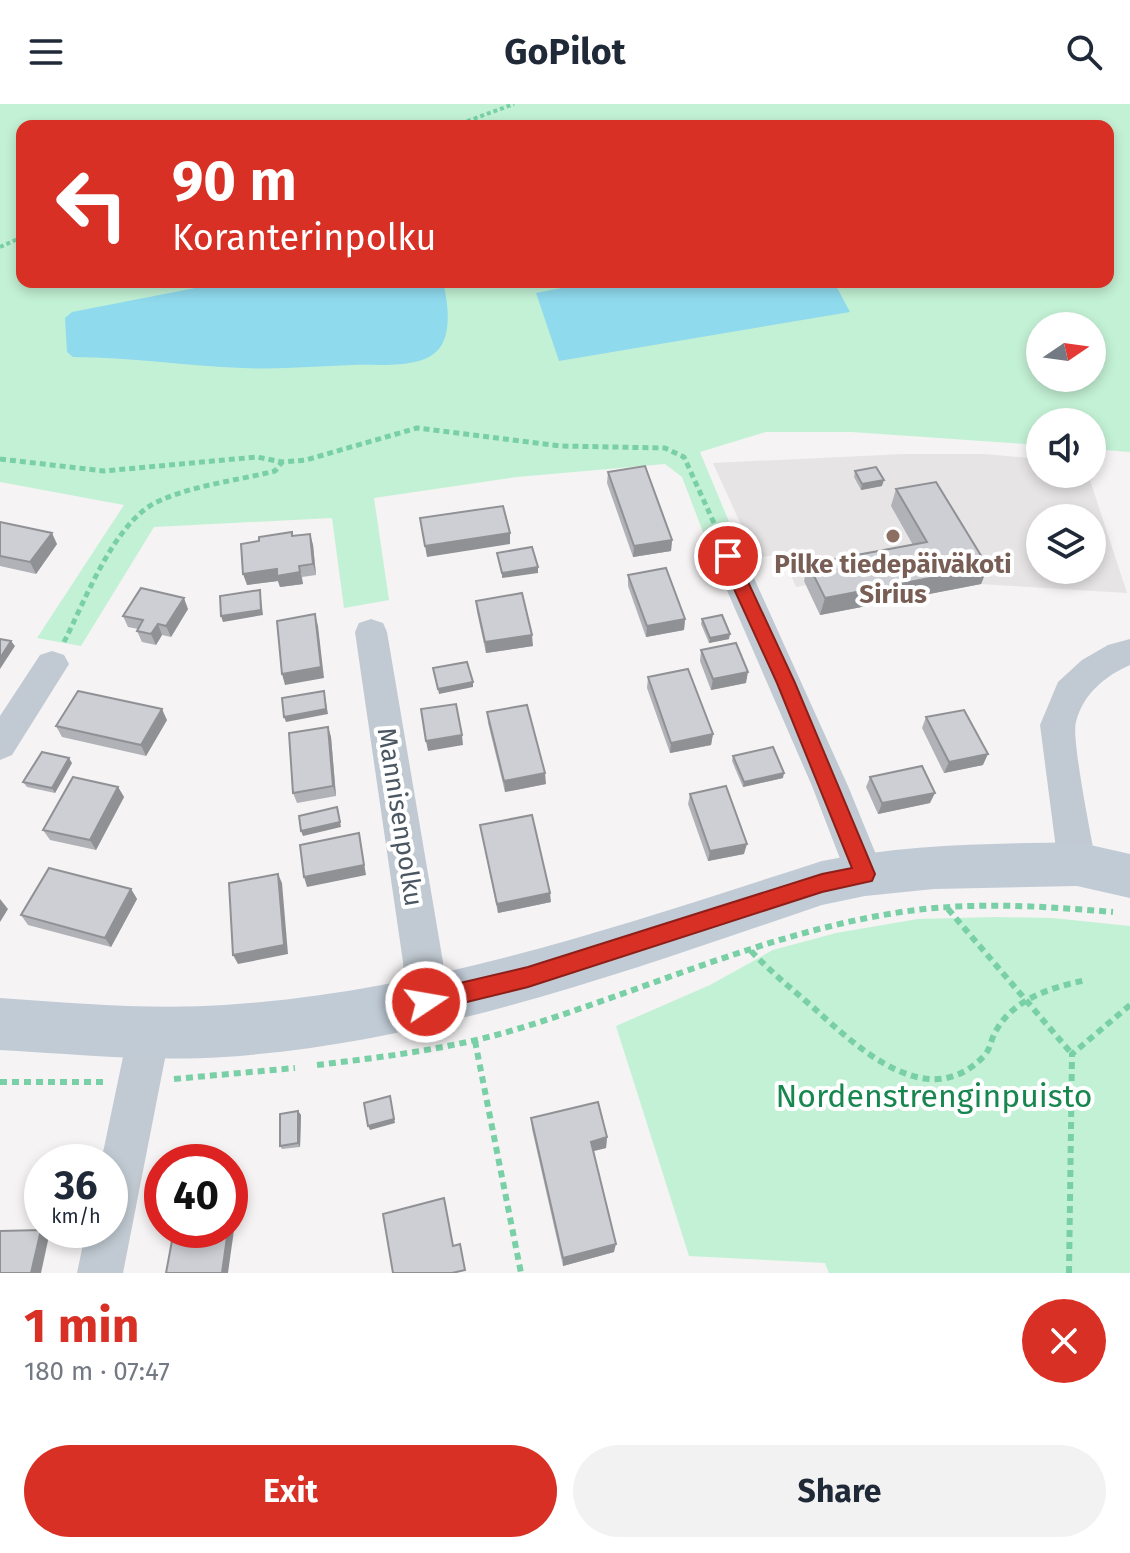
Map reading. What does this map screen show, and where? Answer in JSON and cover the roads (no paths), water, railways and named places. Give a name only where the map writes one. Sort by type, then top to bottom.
[{"type":"street","points":[[728,556],[806,730],[865,874]]},
{"type":"street","name":"Mannisenpolku","points":[[371,632],[423,962],[426,1002]]},
{"type":"street","points":[[1077,864],[1057,725],[1070,692],[1094,669],[1120,654],[1130,652]]},
{"type":"street","points":[[0,745],[52,664]]},
{"type":"street","points":[[0,1024],[149,1033],[224,1031],[299,1023],[426,1002],[502,985],[822,883],[865,874],[934,867],[1077,864],[1130,876]]},
{"type":"street","points":[[127,1144],[149,1033]]},
{"type":"street","points":[[100,1273],[105,1248]]},
{"type":"water","points":[[195,288],[444,288],[447,329],[436,352],[418,361],[243,368],[73,357],[67,352],[65,318],[72,312]]},
{"type":"water","points":[[562,288],[837,288],[850,312],[559,361],[536,293]]},
{"type":"place","name":"Pilke tiedepäiväkoti Sirius","points":[[893,536]]},
{"type":"park label","name":"Nordenstrenginpuisto","points":[[934,1096]]}]
